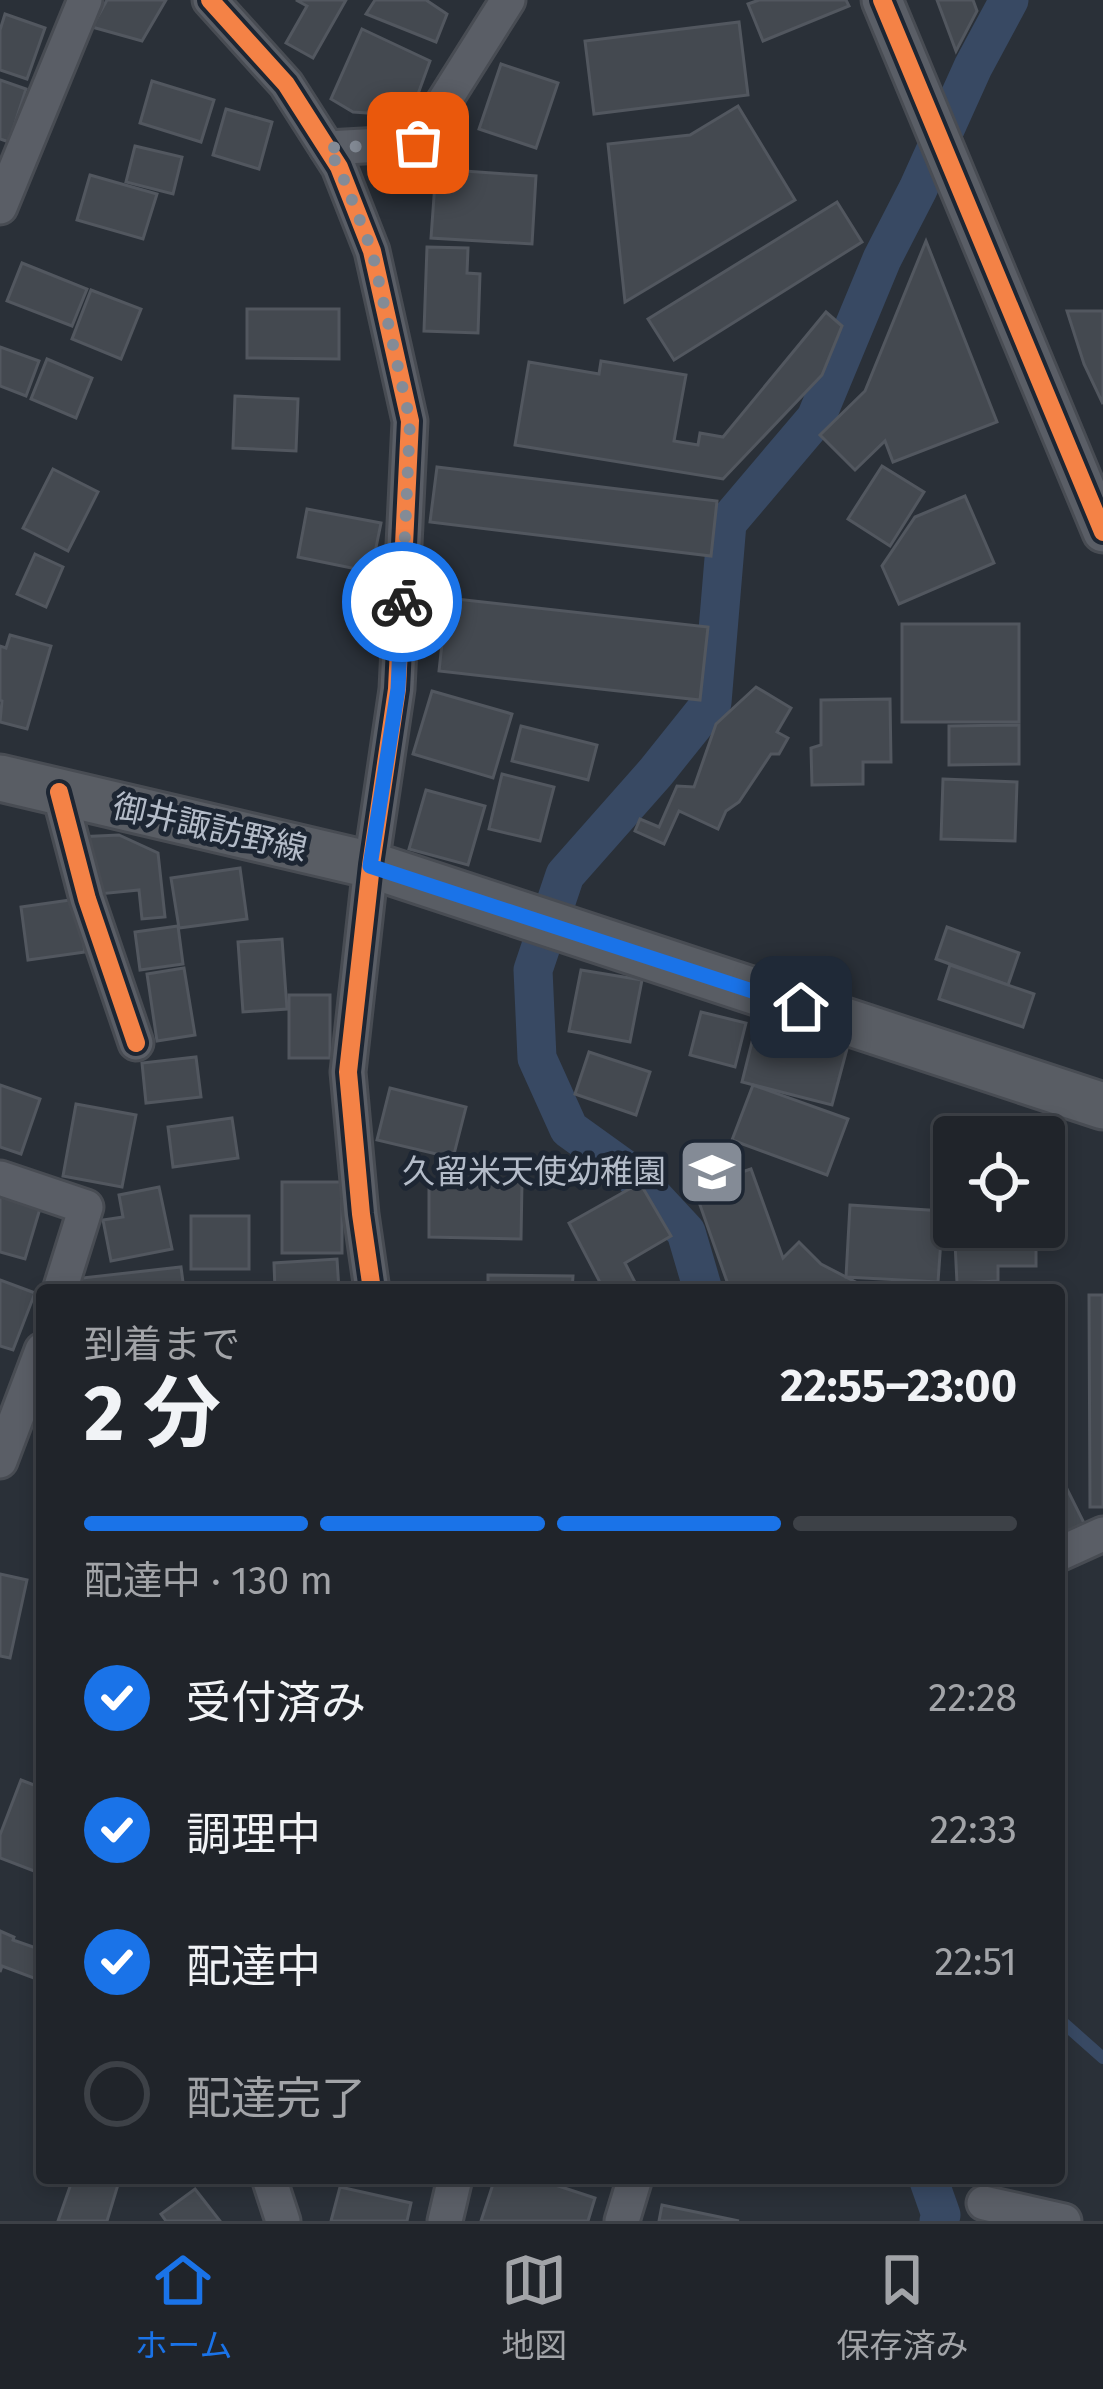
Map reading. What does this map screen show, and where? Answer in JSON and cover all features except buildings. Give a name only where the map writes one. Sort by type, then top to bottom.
[{"type":"main road","name":"御井諏訪野線","points":[[0,778],[370,866],[1103,1106]]},
{"type":"street","points":[[0,207],[85,0]]},
{"type":"street","points":[[210,0],[286,84],[339,167],[372,251],[410,421],[398,689],[370,866],[347,1072],[371,1284]]},
{"type":"street","points":[[327,148],[418,143],[508,0]]},
{"type":"street","points":[[882,0],[1103,532]]},
{"type":"street","points":[[59,792],[87,898],[136,1043]]},
{"type":"street","points":[[0,1178],[86,1207],[62,1284]]},
{"type":"street","points":[[0,1460],[29,1373]]},
{"type":"street","points":[[1065,1551],[1103,1534]]},
{"type":"street","points":[[271,2184],[283,2221]]},
{"type":"street","points":[[445,2221],[454,2184]]},
{"type":"street","points":[[622,2221],[633,2184]]},
{"type":"street","points":[[982,2201],[1064,2221]]},
{"type":"waterway","points":[[701,1284],[686,1232],[633,1175],[569,1129],[537,1058],[533,970],[565,875],[712,702],[727,523],[816,418],[882,259],[1009,0]]},
{"type":"waterway","points":[[1065,2024],[1103,2058]]},
{"type":"waterway","points":[[930,2184],[939,2221]]},
{"type":"cycle path","points":[[210,0],[286,84],[339,167],[372,251],[410,421],[397,689],[348,1072],[371,1284]]},
{"type":"cycle path","points":[[882,0],[1103,532]]},
{"type":"cycle path","points":[[59,792],[87,899],[136,1043]]},
{"type":"way so far","points":[[402,602],[410,421],[372,251],[327,148],[418,143]]},
{"type":"place","name":"久留米天使幼稚園","points":[[712,1172]]},
{"type":"route","points":[[402,602],[398,689],[370,866],[801,1007]]}]
